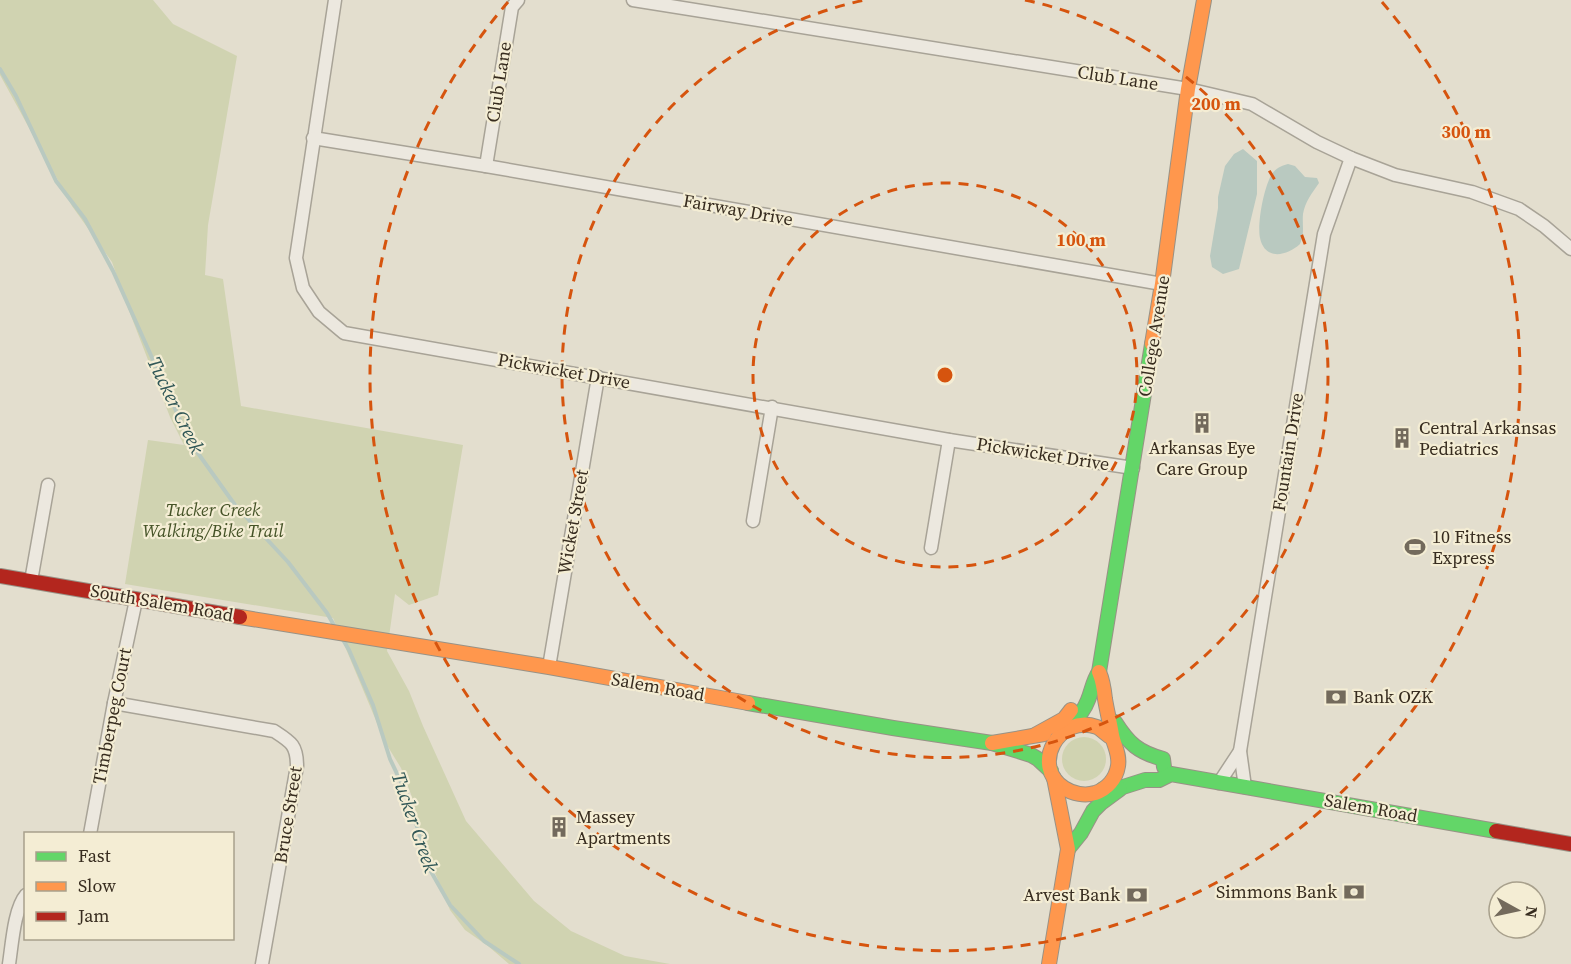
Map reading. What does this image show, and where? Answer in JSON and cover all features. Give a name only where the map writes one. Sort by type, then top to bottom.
[{"type":"main road","name":"College Avenue","points":[[1066,729],[1080,717],[1097,675],[1133,468],[1162,284],[1188,89],[1204,0]]},
{"type":"main road","name":"South Salem Road","points":[[0,576],[324,630]]},
{"type":"main road","name":"Salem Road","points":[[324,630],[998,746],[1036,758],[1053,775]]},
{"type":"main road","name":"College Avenue","points":[[1097,675],[1104,681],[1105,699],[1114,742]]},
{"type":"main road","points":[[1035,735],[1064,718],[1082,697],[1088,683],[1097,675]]},
{"type":"main road","points":[[1109,713],[1127,741],[1146,755],[1163,759],[1168,771]]},
{"type":"main road","points":[[1049,964],[1070,846],[1078,820],[1100,790],[1114,777],[1117,770],[1119,754],[1114,742],[1095,726],[1081,724],[1066,729],[1054,742],[1049,756],[1056,794],[1070,846]]},
{"type":"main road","name":"Salem Road","points":[[998,746],[1004,740],[1066,729]]},
{"type":"main road","name":"Salem Road","points":[[1114,742],[1134,759],[1168,771],[1219,783],[1571,844]]},
{"type":"main road","points":[[998,746],[1006,755],[1023,761],[1033,769],[1056,794]]},
{"type":"main road","name":"Salem Road","points":[[1100,790],[1123,787],[1145,780],[1159,780],[1168,771]]},
{"type":"main road","points":[[1053,775],[1064,788],[1077,794],[1091,794],[1100,790]]},
{"type":"main road","points":[[1070,846],[1081,833],[1093,811],[1123,787]]},
{"type":"street","name":"Pickwicket Drive","points":[[335,0],[296,258],[303,288],[319,312],[344,333],[949,440],[1133,468]]},
{"type":"street","name":"Club Lane","points":[[486,166],[512,7],[518,0]]},
{"type":"street","name":"Club Lane","points":[[633,0],[1188,89],[1252,104],[1317,142],[1351,158],[1395,175],[1472,192],[1519,209],[1571,249]]},
{"type":"street","name":"Fairway Drive","points":[[313,138],[1162,284]]},
{"type":"street","name":"Fountain Drive","points":[[1245,787],[1240,751],[1324,234],[1351,158]]},
{"type":"street","name":"Wicket Street","points":[[549,667],[598,377]]},
{"type":"street","points":[[753,521],[772,407]]},
{"type":"street","points":[[931,548],[949,440]]},
{"type":"street","points":[[31,581],[48,485]]},
{"type":"street","name":"Timberpeg Court","points":[[90,832],[136,600]]},
{"type":"street","name":"Bruce Street","points":[[114,703],[274,731],[291,741],[297,753],[297,766],[262,964]]},
{"type":"street","name":"Fountain Drive","points":[[1219,783],[1240,751]]},
{"type":"street","points":[[9,964],[18,912],[24,897]]},
{"type":"green space","name":"Tucker Creek Walking/Bike Trail","points":[[0,0],[153,0],[173,24],[237,56],[208,225],[205,275],[223,279],[241,406],[463,445],[438,595],[409,605],[395,594],[387,651],[409,691],[466,821],[534,901],[571,931],[625,956],[670,964],[509,964],[465,930],[450,910],[425,848],[412,797],[401,768],[385,742],[333,618],[125,584],[148,440],[184,445],[170,417],[112,262],[72,206],[0,75]]},
{"type":"green space","points":[[1084,737],[1093,738],[1100,743],[1105,750],[1105,768],[1100,775],[1093,780],[1084,781],[1075,780],[1068,775],[1063,768],[1062,759],[1063,750],[1068,743],[1075,738]]},
{"type":"shaded area","points":[[1243,149],[1257,161],[1257,194],[1239,269],[1223,274],[1212,267],[1210,256],[1218,197],[1225,166],[1234,154]]},
{"type":"shaded area","points":[[1288,164],[1295,166],[1305,177],[1317,178],[1319,183],[1304,210],[1300,244],[1289,251],[1277,254],[1271,253],[1263,245],[1259,232],[1260,215],[1266,187],[1272,174],[1275,170]]},
{"type":"waterway","name":"Tucker Creek","points":[[0,69],[16,96],[56,181],[85,219],[113,271],[190,442],[235,505],[288,562],[335,627]]},
{"type":"waterway","name":"Tucker Creek","points":[[342,638],[373,705],[390,759],[409,799],[429,868],[450,905],[484,941],[519,964]]},
{"type":"traffic: fast","points":[[1068,728],[1084,708],[1099,672],[1152,344]]},
{"type":"traffic: fast","points":[[748,703],[992,743],[1031,755],[1051,771]]},
{"type":"traffic: fast","points":[[1115,722],[1135,746],[1163,759],[1164,767]]},
{"type":"traffic: fast","points":[[1103,789],[1123,787],[1145,780],[1159,780],[1171,774],[1496,831]]},
{"type":"traffic: fast","points":[[1068,849],[1081,833],[1093,811],[1120,789]]},
{"type":"traffic: slow","points":[[1152,344],[1188,89],[1204,0]]},
{"type":"traffic: slow","points":[[240,617],[549,667],[748,703]]},
{"type":"traffic: slow","points":[[1099,672],[1118,758],[1115,775],[1103,789],[1087,794],[1068,790],[1054,778],[1049,767],[1049,755],[1061,734],[1083,725],[1097,727],[1112,738]]},
{"type":"traffic: slow","points":[[1035,735],[1064,719],[1071,710]]},
{"type":"traffic: slow","points":[[992,743],[1044,734]]},
{"type":"traffic: slow","points":[[1049,964],[1068,849],[1054,778]]},
{"type":"traffic: jam","points":[[0,576],[240,617]]},
{"type":"traffic: jam","points":[[1496,831],[1571,844]]},
{"type":"place","name":"Arkansas Eye Care Group","points":[[1202,423]]},
{"type":"place","name":"Central Arkansas Pediatrics","points":[[1402,438]]},
{"type":"place","name":"10 Fitness Express","points":[[1415,547]]},
{"type":"place","name":"Bank OZK","points":[[1336,697]]},
{"type":"place","name":"Massey Apartments","points":[[559,827]]},
{"type":"place","name":"Simmons Bank","points":[[1354,892]]},
{"type":"place","name":"Arvest Bank","points":[[1137,895]]}]
